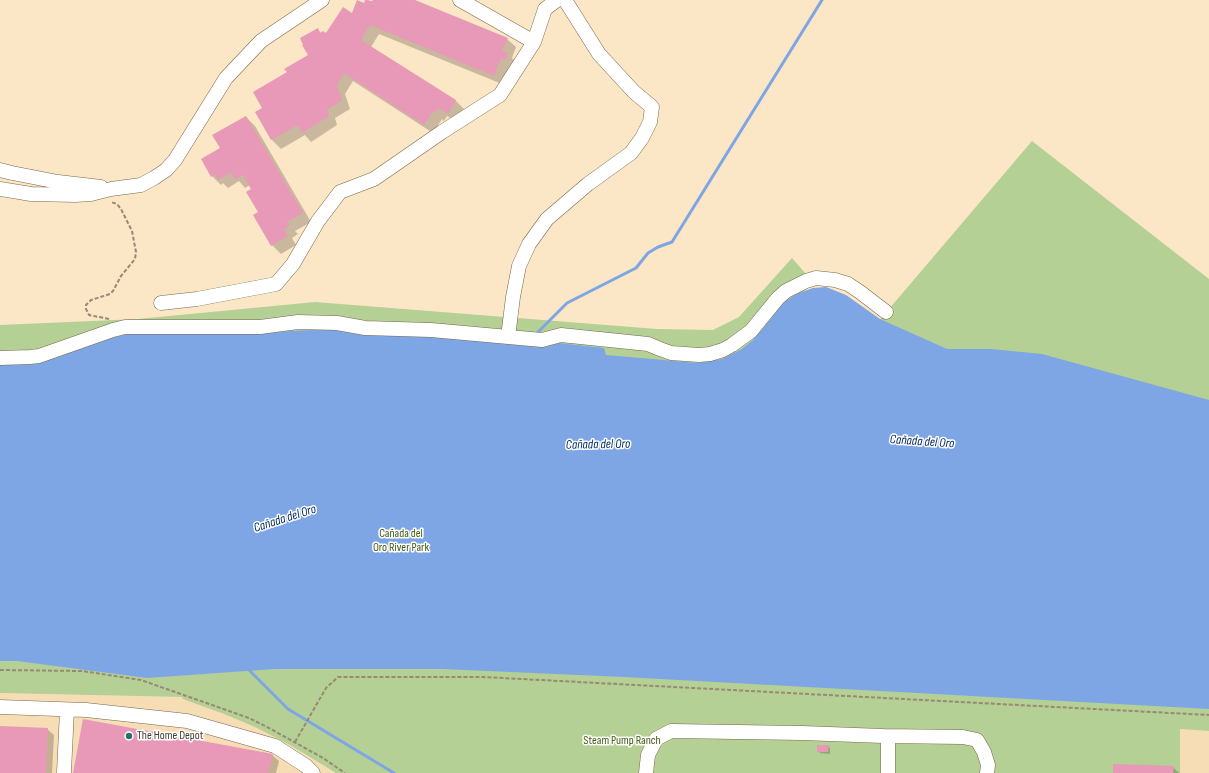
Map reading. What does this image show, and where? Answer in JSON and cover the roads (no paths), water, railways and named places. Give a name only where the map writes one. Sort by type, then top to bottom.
[{"type":"street","points":[[0,189],[31,194],[109,195],[141,185],[154,178],[166,170],[175,160],[226,78],[262,41],[322,0]]},
{"type":"street","points":[[460,0],[534,42]]},
{"type":"street","points":[[161,303],[197,299],[276,284],[293,264],[318,221],[340,192],[374,179],[442,132],[500,95],[534,42],[545,9],[557,0]]},
{"type":"street","points":[[508,337],[519,266],[529,244],[547,219],[588,184],[631,153],[642,138],[650,122],[652,108],[599,54],[565,0]]},
{"type":"street","points":[[0,170],[58,182],[109,195]]},
{"type":"street","points":[[0,358],[39,356],[125,327],[260,327],[298,322],[344,324],[365,328],[431,330],[542,340],[561,335],[648,344],[671,353],[699,355],[710,354],[723,350],[751,331],[778,298],[786,291],[806,281],[816,278],[835,280],[848,284],[886,312]]},
{"type":"street","points":[[0,707],[86,710],[187,721],[275,746],[306,766],[313,773]]},
{"type":"street","points":[[64,772],[67,710]]},
{"type":"street","points":[[646,773],[648,755],[656,739],[671,731],[802,733],[888,737],[963,737],[977,740],[984,752],[988,765],[987,773]]},
{"type":"street","points":[[888,737],[888,773]]},
{"type":"water","name":"Cañada del Oro River Park","points":[[826,287],[846,295],[880,319],[947,349],[991,349],[1042,354],[1209,400],[1209,709],[624,677],[442,669],[275,669],[147,678],[17,661],[0,661],[0,365],[36,364],[98,341],[141,331],[248,333],[334,329],[522,343],[546,347],[559,343],[604,348],[606,355],[698,363],[722,359],[742,349],[752,341],[781,305],[796,294],[813,288]]},
{"type":"waterway","points":[[538,332],[567,303],[636,268],[648,253],[658,247],[672,242],[822,0]]},
{"type":"waterway","points":[[248,669],[288,709],[394,773]]},
{"type":"place","name":"The Home Depot","points":[[129,736]]},
{"type":"water label","name":"Cañada del Oro","points":[[922,442]]},
{"type":"water label","name":"Cañada del Oro","points":[[598,445]]},
{"type":"water label","name":"Cañada del Oro","points":[[285,519]]},
{"type":"park label","name":"Steam Pump Ranch","points":[[622,741]]}]
